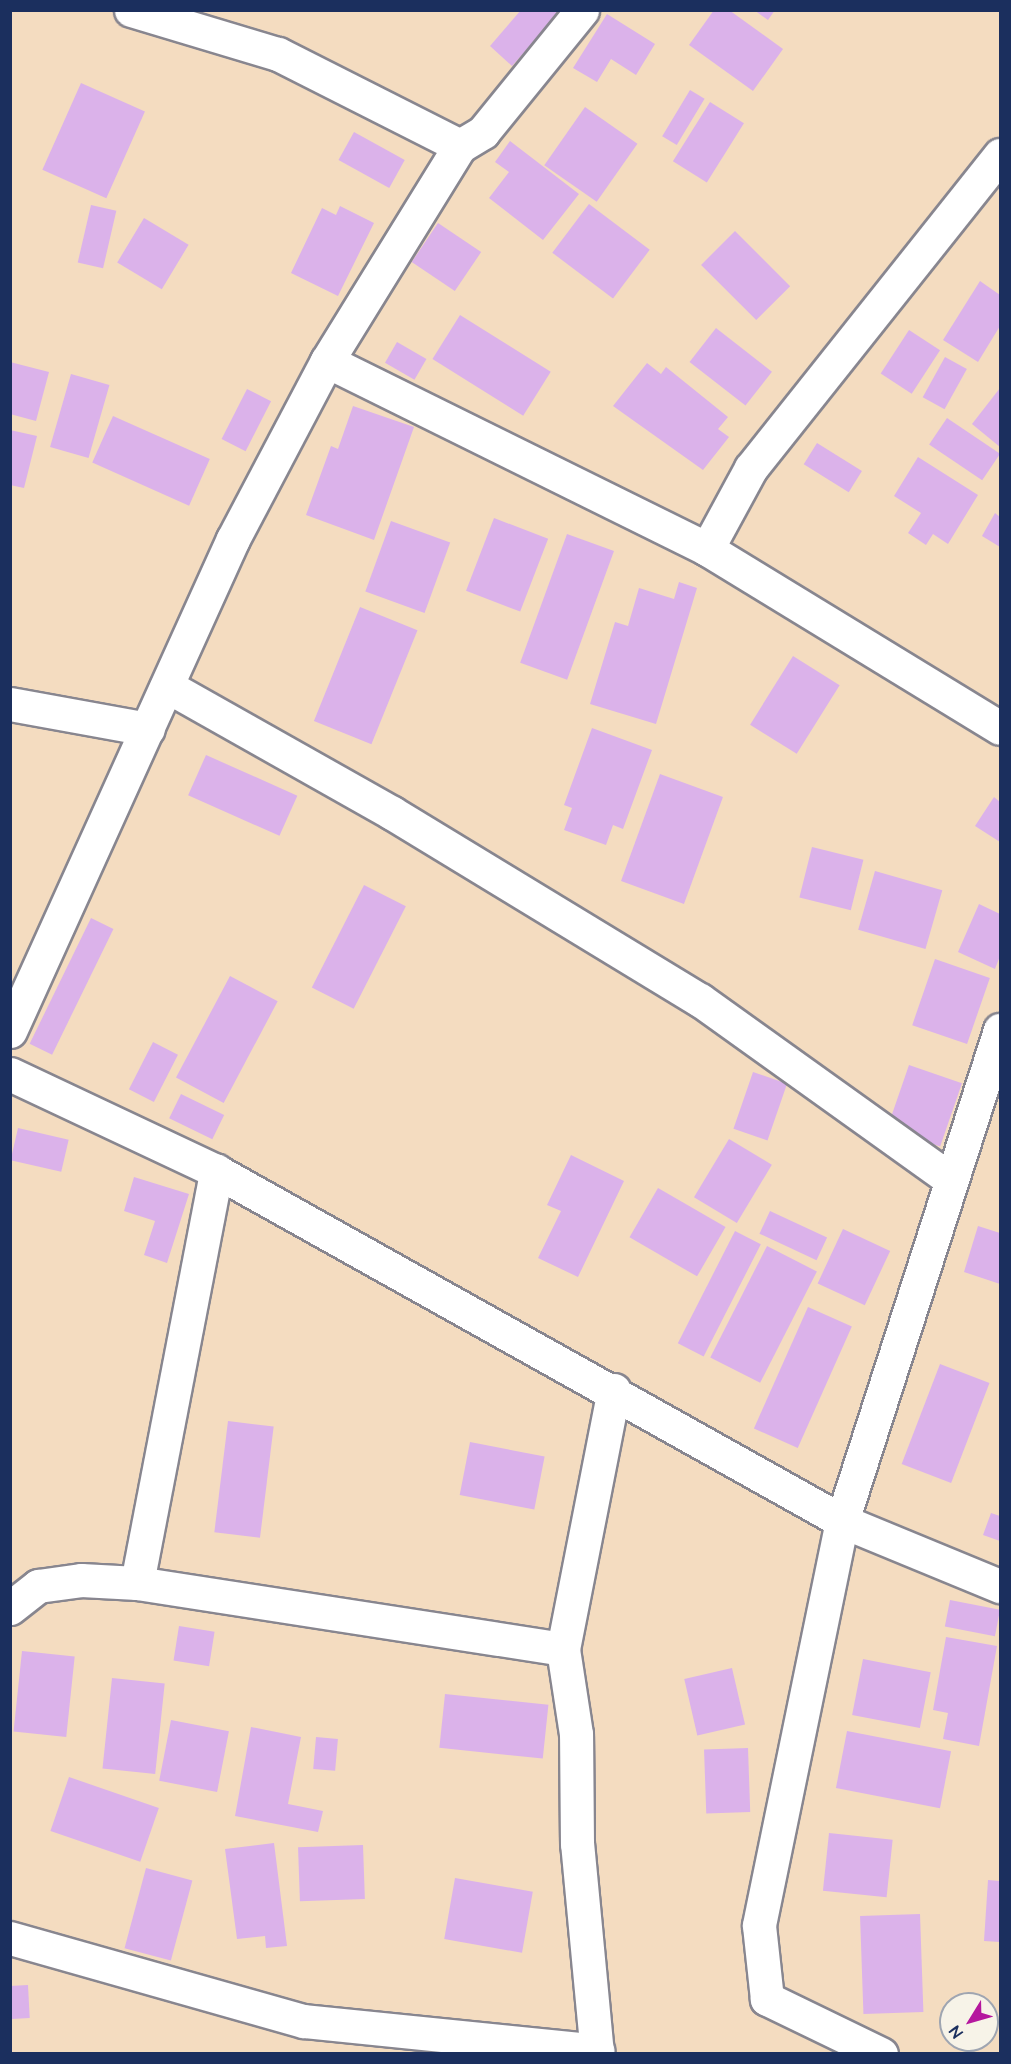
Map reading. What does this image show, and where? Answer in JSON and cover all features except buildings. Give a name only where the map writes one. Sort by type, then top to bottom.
[{"type":"street","points":[[131,10],[278,54]]},
{"type":"street","points":[[139,10],[278,54],[460,146]]},
{"type":"street","points":[[10,1030],[233,539],[327,361],[460,146],[483,132],[582,10]]},
{"type":"street","points":[[707,549],[751,468],[1000,155]]},
{"type":"street","points":[[327,361],[707,549],[1000,728]]},
{"type":"street","points":[[167,686],[392,813],[700,1000],[950,1179]]},
{"type":"street","points":[[10,704],[148,729]]},
{"type":"street","points":[[881,2054],[767,1999],[759,1925],[842,1521],[950,1179],[1000,1030]]},
{"type":"street","points":[[10,1074],[216,1171],[614,1390],[842,1521],[1000,1586]]},
{"type":"street","points":[[137,1583],[216,1171]]},
{"type":"street","points":[[10,1938],[304,2020],[597,2052],[577,1844],[576,1734],[563,1649],[614,1390]]},
{"type":"street","points":[[10,1608],[38,1586],[81,1580],[137,1583],[563,1649]]}]
